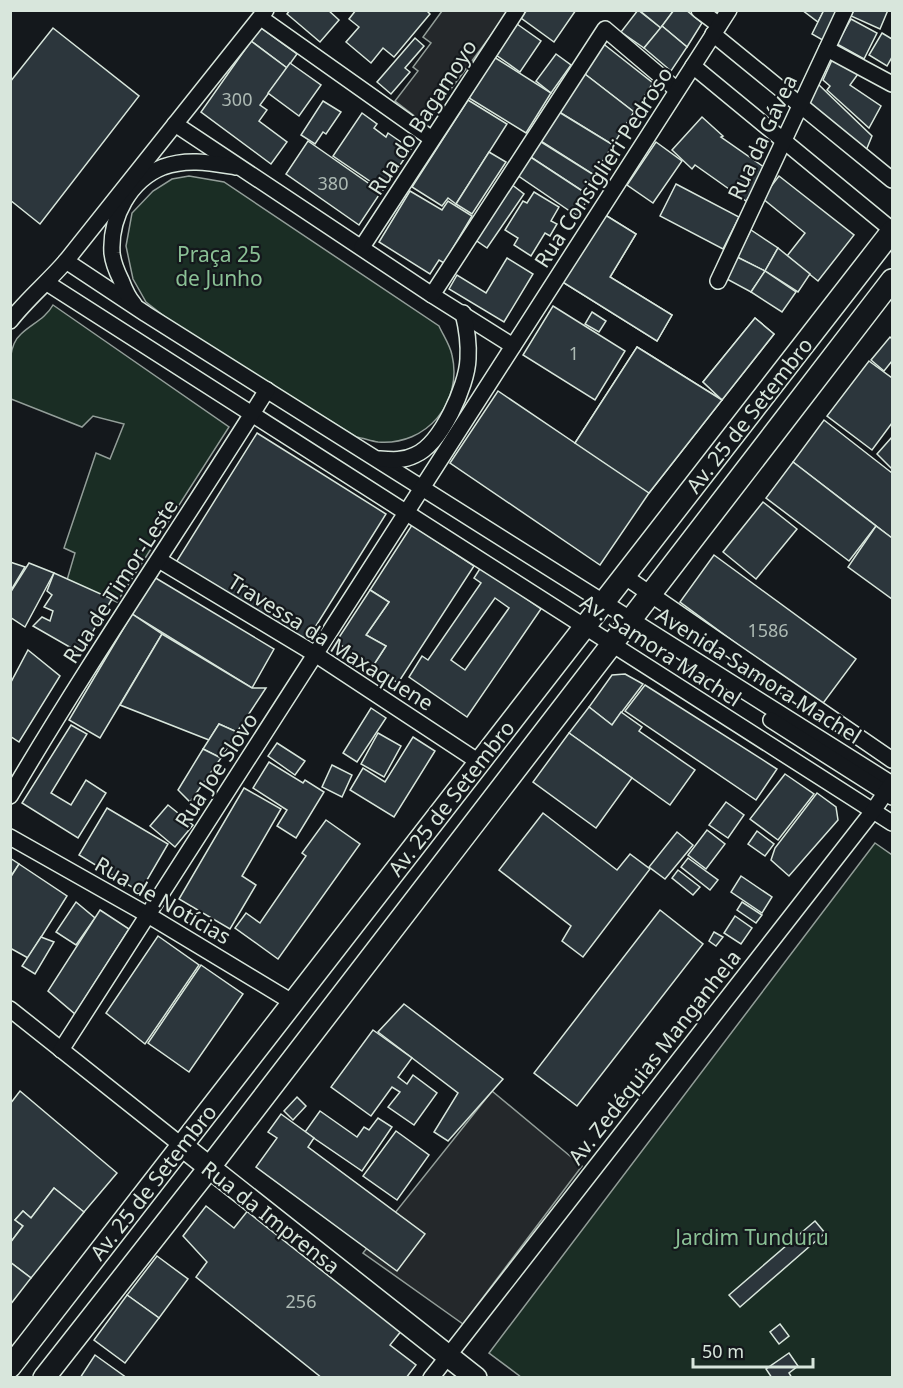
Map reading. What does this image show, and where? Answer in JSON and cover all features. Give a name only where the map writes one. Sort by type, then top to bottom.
[{"type":"main road","name":"Av. 25 de Setembro","points":[[10,1367],[892,230]]},
{"type":"main road","name":"Av. 25 de Setembro","points":[[44,1377],[209,1168],[892,280]]},
{"type":"main road","name":"Rua da Imprensa","points":[[181,1145],[477,1377]]},
{"type":"street","name":"Rua do Bagamoyo","points":[[362,247],[517,10]]},
{"type":"street","points":[[699,10],[716,30],[801,105],[892,180]]},
{"type":"street","name":"Rua Consiglieri Pedroso","points":[[513,346],[729,10]]},
{"type":"street","name":"Rua da Gávea","points":[[718,281],[845,10]]},
{"type":"street","points":[[10,321],[26,301],[47,283],[66,261],[263,14],[432,139]]},
{"type":"street","points":[[432,295],[605,29],[677,90]]},
{"type":"street","points":[[827,49],[892,84]]},
{"type":"street","points":[[693,66],[892,230]]},
{"type":"street","points":[[176,124],[432,295],[513,346],[406,512]]},
{"type":"street","points":[[146,314],[130,300],[112,254],[115,228],[126,196],[144,177],[163,167],[186,161],[242,168]]},
{"type":"street","points":[[66,261],[422,488]]},
{"type":"street","name":"Av. Samora Machel","points":[[47,283],[892,823]]},
{"type":"street","points":[[376,459],[397,461],[418,454],[432,441],[448,419],[468,363],[469,337],[463,313]]},
{"type":"street","name":"Rua de Timor-Leste","points":[[10,796],[59,712],[267,390]]},
{"type":"street","name":"Av. Samora Machel","points":[[422,488],[601,606]]},
{"type":"street","name":"Rua Joe Slovo","points":[[61,1050],[406,512]]},
{"type":"street","name":"Travessa da Maxaquene","points":[[159,560],[315,654],[479,762]]},
{"type":"street","name":"Av. Samora Machel","points":[[624,576],[892,760]]},
{"type":"street","name":"Avenida Samora Machel","points":[[601,606],[891,788]]},
{"type":"street","name":"Av. Zedéquias Manganhela","points":[[431,1377],[891,788]]},
{"type":"street","name":"Rua de Notícias","points":[[10,837],[148,915],[292,1002]]},
{"type":"street","name":"Rua da Imprensa","points":[[10,1010],[181,1145]]},
{"type":"green space","name":"Praça 25 de Junho","points":[[189,176],[224,182],[439,326],[451,351],[454,372],[452,389],[437,418],[426,429],[412,437],[396,441],[378,442],[356,437],[173,323],[146,302],[133,279],[126,246],[132,213],[153,191],[172,179]]},
{"type":"green space","points":[[53,305],[229,427],[117,602],[67,580],[75,553],[64,548],[96,453],[110,459],[124,424],[93,416],[82,427],[11,399],[10,364],[16,340],[43,317]]},
{"type":"green space","name":"Jardim Tunduru","points":[[875,843],[892,855],[892,1377],[521,1377],[489,1353]]},
{"type":"shaded area","points":[[442,11],[509,11],[425,124],[395,101],[418,71],[413,67],[431,43],[423,37]]},
{"type":"shaded area","points":[[492,1091],[582,1166],[463,1324],[363,1253]]},
{"type":"building","points":[[290,10],[328,10],[339,20],[320,42],[287,14]]},
{"type":"building","points":[[356,10],[426,10],[430,14],[394,57],[383,48],[371,63],[346,42],[359,27],[349,19]]},
{"type":"building","points":[[527,10],[576,10],[554,42],[521,18]]},
{"type":"building","points":[[638,10],[661,28],[644,48],[621,32]]},
{"type":"building","points":[[639,10],[674,10],[661,28]]},
{"type":"building","points":[[674,10],[686,10],[702,23],[687,47],[662,26]]},
{"type":"building","points":[[802,10],[824,10],[818,22]]},
{"type":"building","points":[[824,10],[842,10],[826,42],[812,34]]},
{"type":"building","points":[[854,10],[888,10],[880,29],[851,16]]},
{"type":"building","points":[[851,19],[877,33],[864,59],[837,44]]},
{"type":"building","points":[[517,24],[541,41],[520,72],[496,55]]},
{"type":"building","points":[[662,26],[687,47],[671,71],[644,48]]},
{"type":"building","points":[[53,28],[139,96],[40,224],[10,200],[10,82]]},
{"type":"building","points":[[261,28],[297,54],[287,68],[251,41]]},
{"type":"building","points":[[882,33],[892,39],[892,57],[887,66],[869,55]]},
{"type":"building","points":[[415,38],[424,46],[405,68],[410,72],[391,94],[377,82]]},
{"type":"building","points":[[251,41],[287,68],[260,105],[267,110],[259,121],[287,142],[271,164],[201,112]]},
{"type":"building","points":[[601,42],[653,83],[634,112],[581,71]]},
{"type":"building","points":[[556,54],[571,65],[551,93],[536,81]]},
{"type":"building","points":[[494,57],[551,93],[526,133],[469,98]]},
{"type":"building","points":[[832,60],[858,74],[850,85],[881,106],[869,128],[827,90],[830,86],[823,80]]},
{"type":"building","points":[[290,63],[321,85],[299,116],[268,93]]},
{"type":"building","points":[[581,71],[634,112],[613,145],[556,110]]},
{"type":"building","points":[[818,84],[872,136],[865,153],[807,106]]},
{"type":"building","points":[[468,100],[507,124],[456,204],[448,198],[442,206],[412,187]]},
{"type":"building","points":[[323,101],[341,112],[326,134],[323,132],[315,144],[301,135]]},
{"type":"building","points":[[554,109],[613,145],[594,175],[536,138]]},
{"type":"building","points":[[362,113],[377,124],[374,128],[386,137],[388,133],[411,149],[383,190],[333,156]]},
{"type":"building","points":[[702,117],[723,136],[721,137],[768,170],[746,201],[695,165],[692,169],[672,150]]},
{"type":"building","points":[[538,140],[594,175],[584,192],[529,156]]},
{"type":"building","points":[[308,141],[381,192],[359,225],[286,174]]},
{"type":"building","points":[[656,142],[682,161],[653,203],[627,185]]},
{"type":"building","points":[[489,152],[506,162],[472,214],[456,204]]},
{"type":"building","points":[[529,156],[590,196],[577,216],[517,175]]},
{"type":"building","points":[[779,176],[854,235],[818,281],[787,256],[805,233],[762,198]]},
{"type":"building","points":[[511,184],[524,194],[487,248],[474,239]]},
{"type":"building","points":[[676,184],[739,217],[723,249],[660,216]]},
{"type":"building","points":[[410,191],[442,210],[448,201],[472,216],[444,263],[439,260],[430,274],[379,242]]},
{"type":"building","points":[[534,192],[559,207],[551,221],[557,224],[550,236],[545,233],[531,256],[514,245],[518,238],[505,230],[523,201],[527,203]]},
{"type":"building","points":[[602,213],[636,234],[610,277],[672,315],[657,341],[561,281]]},
{"type":"building","points":[[602,213],[636,234],[610,277],[672,315],[657,341],[561,281]]},
{"type":"building","points":[[751,230],[778,248],[765,271],[737,257]]},
{"type":"building","points":[[778,248],[810,274],[798,292],[765,271]]},
{"type":"building","points":[[737,257],[765,271],[751,292],[725,278]]},
{"type":"building","points":[[507,258],[533,274],[504,322],[449,289],[457,275],[486,293]]},
{"type":"building","points":[[765,271],[796,292],[782,312],[751,292]]},
{"type":"building","points":[[553,306],[625,351],[595,400],[523,355]]},
{"type":"building","points":[[592,312],[606,321],[599,332],[585,324]]},
{"type":"building","points":[[755,318],[774,334],[722,400],[703,382]]},
{"type":"building","points":[[755,318],[774,334],[722,400],[703,382]]},
{"type":"building","points":[[890,337],[892,339],[892,361],[884,371],[871,360]]},
{"type":"building","points":[[637,347],[722,400],[649,493],[600,565],[450,463],[498,391],[575,443]]},
{"type":"building","points":[[637,347],[722,400],[649,493],[575,443]]},
{"type":"building","points":[[869,361],[892,378],[892,423],[872,450],[827,416]]},
{"type":"building","points":[[824,420],[892,473],[892,538],[793,462]]},
{"type":"building","points":[[257,433],[386,514],[304,645],[175,564]]},
{"type":"building","points":[[892,437],[892,469],[877,454]]},
{"type":"building","points":[[793,462],[876,526],[849,561],[766,498]]},
{"type":"building","points":[[763,502],[797,529],[756,579],[723,552]]},
{"type":"building","points":[[412,525],[474,566],[398,683],[373,666],[386,646],[366,635],[389,602],[370,590]]},
{"type":"building","points":[[876,526],[892,538],[892,599],[848,567]]},
{"type":"building","points":[[714,555],[856,659],[821,706],[680,602]]},
{"type":"building","points":[[10,562],[25,567],[10,592]]},
{"type":"building","points":[[29,563],[54,573],[25,627],[10,617],[10,593]]},
{"type":"building","points":[[481,567],[541,609],[467,717],[409,677],[422,656],[428,660],[481,583],[474,578]],"holes":[[[495,598],[509,608],[465,670],[451,660]]]},
{"type":"building","points":[[54,573],[112,599],[80,653],[33,626],[42,617],[50,621],[53,611],[44,607],[52,595],[47,591]]},
{"type":"building","points":[[154,577],[274,649],[252,688],[132,614]]},
{"type":"building","points":[[370,590],[389,602],[366,635],[386,646],[373,666],[336,642]]},
{"type":"building","points":[[132,614],[162,634],[100,738],[69,720]]},
{"type":"building","points":[[162,634],[252,688],[266,688],[237,732],[219,724],[209,740],[120,705]]},
{"type":"building","points":[[28,650],[60,676],[19,742],[10,736],[10,684]]},
{"type":"building","points":[[625,674],[643,684],[612,725],[589,707],[612,675]]},
{"type":"building","points":[[645,685],[777,769],[756,800],[625,711]]},
{"type":"building","points":[[589,707],[612,725],[621,712],[642,727],[639,731],[695,770],[670,805],[569,733]]},
{"type":"building","points":[[371,708],[386,718],[357,762],[343,753]]},
{"type":"building","points":[[219,724],[237,732],[221,758],[203,749]]},
{"type":"building","points":[[71,725],[87,734],[51,793],[71,805],[86,780],[106,793],[78,838],[22,803]]},
{"type":"building","points":[[378,733],[401,746],[384,777],[361,764]]},
{"type":"building","points":[[569,733],[632,778],[596,828],[533,782]]},
{"type":"building","points":[[413,737],[435,751],[394,817],[350,790],[363,768],[385,782]]},
{"type":"building","points":[[277,743],[305,761],[295,775],[268,756]]},
{"type":"building","points":[[203,749],[221,758],[190,802],[178,790]]},
{"type":"building","points":[[269,762],[303,783],[305,780],[324,792],[296,838],[277,826],[287,810],[253,788]]},
{"type":"building","points":[[332,765],[352,775],[342,797],[322,787]]},
{"type":"building","points":[[785,774],[814,794],[778,840],[750,819]]},
{"type":"building","points":[[244,788],[281,809],[242,876],[256,885],[230,929],[179,899]]},
{"type":"building","points":[[817,793],[836,807],[838,820],[789,876],[771,860],[775,848]]},
{"type":"building","points":[[726,802],[744,815],[728,838],[709,825]]},
{"type":"building","points":[[168,805],[193,825],[175,847],[150,826]]},
{"type":"building","points":[[107,808],[168,844],[140,892],[79,855]]},
{"type":"building","points":[[543,813],[617,870],[630,854],[650,869],[583,957],[562,941],[571,926],[499,870]]},
{"type":"building","points":[[326,820],[360,844],[278,959],[235,928],[246,913],[260,923],[306,856],[302,853]]},
{"type":"building","points":[[707,830],[725,844],[706,869],[688,855]]},
{"type":"building","points":[[757,831],[774,844],[765,856],[748,844]]},
{"type":"building","points":[[677,832],[693,845],[665,879],[649,867]]},
{"type":"building","points":[[10,858],[19,864],[10,878]]},
{"type":"building","points":[[688,858],[718,880],[710,890],[681,867]]},
{"type":"building","points":[[19,864],[67,896],[28,958],[10,948],[10,878]]},
{"type":"building","points":[[678,870],[700,887],[693,895],[672,878]]},
{"type":"building","points":[[741,876],[772,897],[762,913],[731,892]]},
{"type":"building","points":[[76,902],[95,918],[76,945],[56,932]]},
{"type":"building","points":[[742,902],[762,915],[756,923],[737,910]]},
{"type":"building","points":[[100,910],[129,929],[75,1014],[48,991]]},
{"type":"building","points":[[660,910],[703,944],[577,1106],[534,1073]]},
{"type":"building","points":[[735,916],[752,928],[741,944],[724,933]]},
{"type":"building","points":[[714,932],[723,937],[716,946],[709,941]]},
{"type":"building","points":[[158,936],[199,965],[145,1044],[106,1013]]},
{"type":"building","points":[[41,937],[54,942],[35,974],[22,966]]},
{"type":"building","points":[[201,965],[243,994],[189,1072],[148,1043]]},
{"type":"building","points":[[404,1004],[503,1079],[448,1141],[434,1132],[458,1093],[378,1032]]},
{"type":"building","points":[[373,1030],[412,1058],[398,1077],[407,1084],[413,1075],[437,1093],[414,1125],[388,1107],[400,1092],[392,1087],[371,1116],[331,1087]]},
{"type":"building","points":[[20,1091],[117,1173],[84,1212],[54,1188],[31,1218],[23,1211],[15,1220],[23,1226],[10,1243],[10,1104]]},
{"type":"building","points":[[297,1097],[306,1106],[293,1120],[284,1111]]},
{"type":"building","points":[[320,1111],[357,1137],[364,1127],[369,1130],[378,1118],[392,1127],[362,1171],[305,1132]]},
{"type":"building","points":[[281,1114],[314,1138],[308,1147],[425,1234],[397,1271],[256,1167],[277,1138],[268,1132]]},
{"type":"building","points":[[396,1131],[429,1155],[397,1200],[363,1176]]},
{"type":"building","points":[[54,1188],[84,1212],[31,1278],[10,1262],[10,1243],[23,1226],[15,1220],[23,1211],[31,1218]]},
{"type":"building","points":[[253,1204],[406,1325],[390,1345],[416,1365],[406,1378],[322,1378],[196,1277],[207,1262],[183,1236],[206,1206],[234,1228]]},
{"type":"building","points":[[815,1221],[825,1233],[740,1307],[729,1295]]},
{"type":"building","points":[[157,1256],[188,1279],[159,1318],[127,1295]]},
{"type":"building","points":[[10,1262],[31,1278],[10,1305]]},
{"type":"building","points":[[127,1295],[159,1318],[125,1363],[94,1340]]},
{"type":"building","points":[[780,1324],[789,1336],[779,1344],[770,1332]]},
{"type":"building","points":[[789,1353],[798,1366],[789,1373],[792,1378],[772,1378],[766,1369]]},
{"type":"building","points":[[95,1355],[127,1378],[80,1378]]}]
